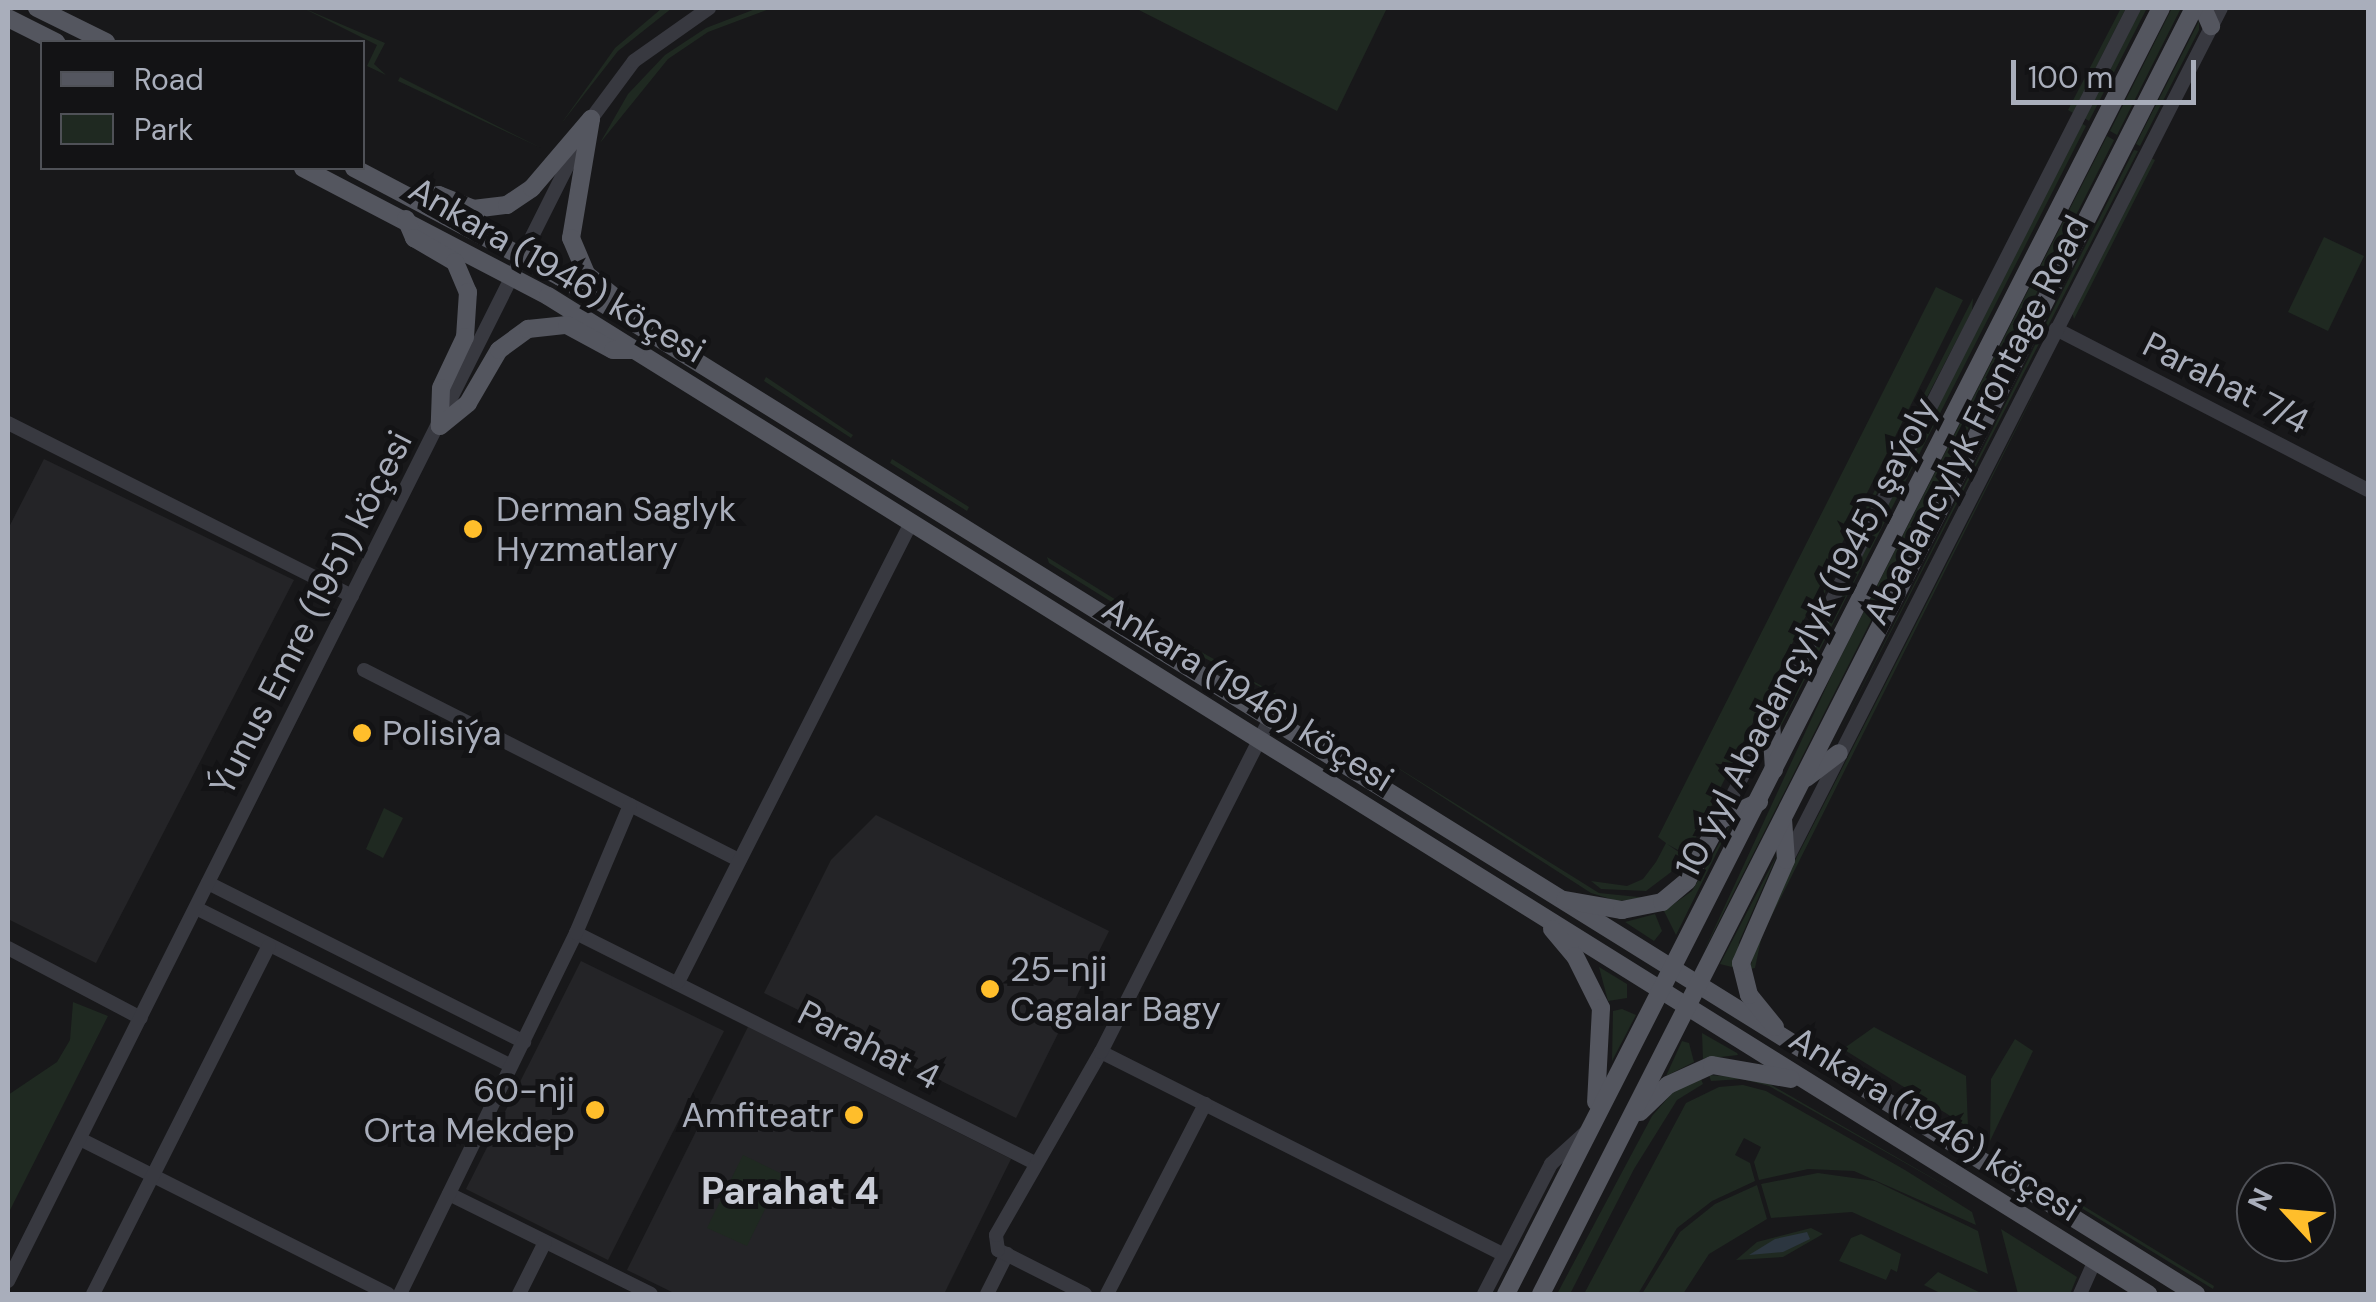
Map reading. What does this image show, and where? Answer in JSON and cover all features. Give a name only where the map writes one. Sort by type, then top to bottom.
[{"type":"main road","points":[[37,8],[102,40]]},
{"type":"main road","name":"10 ýyl Abadançylyk (1945) şaýoly","points":[[1506,1294],[1760,802],[2161,8]]},
{"type":"main road","name":"10 ýyl Abadançylyk (1945) şaýoly","points":[[1541,1294],[2194,8]]},
{"type":"main road","points":[[2203,8],[2211,26]]},
{"type":"main road","points":[[8,18],[52,40]]},
{"type":"main road","points":[[416,199],[439,196],[473,210],[507,205],[532,188],[590,119]]},
{"type":"main road","points":[[590,119],[586,170],[571,212],[572,242],[591,279],[636,311],[648,332]]},
{"type":"main road","name":"Ankara (1946) köçesi","points":[[307,170],[516,276],[2148,1294]]},
{"type":"main road","name":"Ankara (1946) köçesi","points":[[358,170],[526,256],[1271,717],[1697,988],[2196,1294]]},
{"type":"main road","points":[[406,220],[414,238],[455,262],[468,286],[468,321],[441,388],[440,426]]},
{"type":"main road","points":[[440,426],[468,402],[499,350],[528,330],[567,325],[613,350],[636,350]]},
{"type":"main road","points":[[1771,721],[1774,773]]},
{"type":"main road","points":[[1802,781],[1839,753]]},
{"type":"main road","points":[[1550,896],[1622,910],[1662,902],[1687,881],[1720,820],[1760,802]]},
{"type":"main road","points":[[1783,818],[1786,860],[1746,939],[1742,972],[1759,1011],[1815,1057]]},
{"type":"main road","points":[[1539,913],[1597,992],[1604,1051],[1590,1126]]},
{"type":"main road","points":[[1626,1128],[1668,1084],[1712,1065],[1804,1082]]},
{"type":"street","name":"Ýunus Emre (1951) köçesi","points":[[8,1282],[516,276],[590,119],[634,61],[709,8]]},
{"type":"street","name":"Abadancylyk Frontage Road","points":[[1720,820],[2134,8]]},
{"type":"street","name":"Abadancylyk Frontage Road","points":[[1786,860],[2220,8]]},
{"type":"street","name":"Parahat 7/4","points":[[2056,330],[2368,490]]},
{"type":"street","points":[[8,423],[352,596]]},
{"type":"street","points":[[678,982],[911,523]]},
{"type":"street","points":[[364,670],[738,860]]},
{"type":"street","points":[[1085,1294],[1007,1254],[996,1246],[996,1235],[1033,1162],[1101,1052],[1271,717]]},
{"type":"street","points":[[400,1294],[576,934],[630,805]]},
{"type":"street","points":[[208,883],[524,1042]]},
{"type":"street","points":[[196,908],[511,1066]]},
{"type":"street","name":"Parahat 4","points":[[576,934],[1033,1162]]},
{"type":"street","points":[[93,1294],[269,946]]},
{"type":"street","points":[[8,948],[141,1018]]},
{"type":"street","points":[[1101,1052],[1504,1255]]},
{"type":"street","points":[[1107,1294],[1205,1104]]},
{"type":"street","points":[[1484,1294],[1550,1164],[1590,1126]]},
{"type":"street","points":[[80,1139],[388,1294]]},
{"type":"street","points":[[449,1194],[651,1294]]},
{"type":"street","points":[[518,1294],[546,1242]]},
{"type":"street","points":[[987,1294],[1007,1254]]},
{"type":"street","points":[[2080,1294],[2095,1261]]},
{"type":"shaded area","points":[[44,459],[294,580],[96,963],[8,919],[8,529]]},
{"type":"shaded area","points":[[876,815],[1109,931],[1016,1118],[764,993],[831,860]]},
{"type":"shaded area","name":"60-nji Orta Mekdep","points":[[581,961],[724,1031],[608,1260],[466,1189]]},
{"type":"shaded area","points":[[748,1027],[1011,1159],[944,1294],[676,1294],[627,1270]]},
{"type":"shaded area","points":[[1807,1232],[1810,1239],[1783,1252],[1749,1255],[1775,1239]]},
{"type":"green space","points":[[303,8],[385,43],[374,64],[386,75],[367,66],[377,45]]},
{"type":"green space","points":[[672,8],[618,51],[561,124],[615,48],[661,9]]},
{"type":"green space","points":[[758,8],[772,8],[708,32],[668,59],[600,143],[628,94],[665,55],[706,28]]},
{"type":"green space","points":[[1135,8],[1387,8],[1337,111]]},
{"type":"green space","points":[[2121,8],[2126,8],[2073,113],[2068,110]]},
{"type":"green space","points":[[2140,8],[2147,8],[2089,121],[2084,118]]},
{"type":"green space","points":[[2172,8],[2181,8],[2117,135],[2110,131]]},
{"type":"green space","points":[[2199,21],[2199,30],[2140,146],[2136,144]]},
{"type":"green space","points":[[400,77],[541,148],[398,81]]},
{"type":"green space","points":[[2081,123],[2086,126],[1778,732],[1779,717]]},
{"type":"green space","points":[[2107,136],[2114,140],[1703,953],[1835,668]]},
{"type":"green space","points":[[2134,150],[2138,151],[1827,756]]},
{"type":"green space","points":[[2151,158],[2155,160],[2074,319],[2072,312]]},
{"type":"green space","points":[[2324,237],[2364,256],[2328,331],[2288,312]]},
{"type":"green space","points":[[1936,287],[1963,300],[1687,855],[1667,844],[1686,857],[1683,863],[1646,891],[1601,889],[1591,881],[1627,886],[1643,879],[1656,862],[1666,843],[1658,837]]},
{"type":"green space","points":[[1973,298],[1972,311],[1732,770]]},
{"type":"green space","points":[[2056,350],[1762,935],[1755,968],[1750,969],[1758,933]]},
{"type":"green space","points":[[766,377],[853,435],[851,438],[764,381]]},
{"type":"green space","points":[[892,459],[969,507],[967,511],[890,463]]},
{"type":"green space","points":[[1047,557],[1142,616],[1139,619],[1049,563]]},
{"type":"green space","points":[[1187,644],[1303,709],[1193,652]]},
{"type":"green space","points":[[1379,756],[1599,893],[1648,898],[1617,901],[1591,893]]},
{"type":"green space","points":[[384,808],[403,818],[383,858],[366,849]]},
{"type":"green space","points":[[1731,823],[1676,935],[1664,911],[1692,891]]},
{"type":"green space","points":[[1779,851],[1739,942],[1736,968],[1720,964]]},
{"type":"green space","points":[[1655,914],[1662,931],[1654,941],[1625,922]]},
{"type":"green space","points":[[1599,967],[1627,984],[1627,998],[1608,1001]]},
{"type":"green space","points":[[73,1002],[108,1016],[8,1214],[8,1095],[57,1062],[70,1040]]},
{"type":"green space","points":[[1622,1009],[1636,1015],[1612,1061],[1613,1011]]},
{"type":"green space","points":[[1874,1027],[1966,1076],[1968,1127],[1843,1049]]},
{"type":"green space","points":[[1702,1033],[1737,1053],[1738,1055],[1703,1059]]},
{"type":"green space","points":[[2015,1039],[2033,1051],[1990,1141],[1991,1079]]},
{"type":"green space","points":[[1682,1041],[1689,1043],[1694,1062],[1666,1076]]},
{"type":"green space","points":[[1709,1075],[1761,1079],[1967,1198],[1769,1086],[1742,1079],[1711,1081]]},
{"type":"green space","points":[[1701,1079],[1703,1084],[1677,1100],[1634,1169],[1570,1294],[1557,1294],[1652,1116],[1674,1091]]},
{"type":"green space","points":[[1743,1085],[1766,1091],[1905,1170],[1972,1212],[1976,1225],[1854,1171],[1808,1169],[1759,1180],[1754,1162],[1761,1147],[1744,1138],[1735,1155],[1750,1163],[1755,1181],[1712,1201],[1677,1228],[1638,1294],[1584,1294],[1686,1103],[1719,1087]]},
{"type":"green space","points":[[743,1155],[782,1174],[747,1246],[707,1228]]},
{"type":"green space","points":[[1818,1173],[1875,1181],[1978,1231],[1988,1274],[1852,1212],[1771,1218],[1761,1184]]},
{"type":"green space","points":[[1757,1185],[1767,1219],[1709,1254],[1683,1294],[1642,1294],[1680,1232],[1715,1204]]},
{"type":"green space","points":[[2062,1196],[2214,1286],[2213,1289]]},
{"type":"green space","points":[[1811,1228],[1823,1234],[1783,1257],[1736,1260],[1757,1242]]},
{"type":"green space","points":[[2001,1229],[2077,1277],[2070,1294],[2018,1294]]},
{"type":"green space","points":[[1861,1234],[1901,1254],[1897,1272],[1891,1269],[1886,1280],[1839,1261],[1851,1238]]},
{"type":"green space","points":[[1938,1272],[1983,1294],[1942,1294],[1924,1285]]},
{"type":"place","name":"Derman Saglyk Hyzmatlary","points":[[473,529]]},
{"type":"place","name":"Polisiýa","points":[[362,733]]},
{"type":"place","name":"25-nji Cagalar Bagy","points":[[990,989]]},
{"type":"place","name":"60-nji Orta Mekdep","points":[[595,1110]]},
{"type":"place","name":"Amfiteatr","points":[[854,1115]]},
{"type":"district","name":"Parahat 4","points":[[790,1192]]}]
